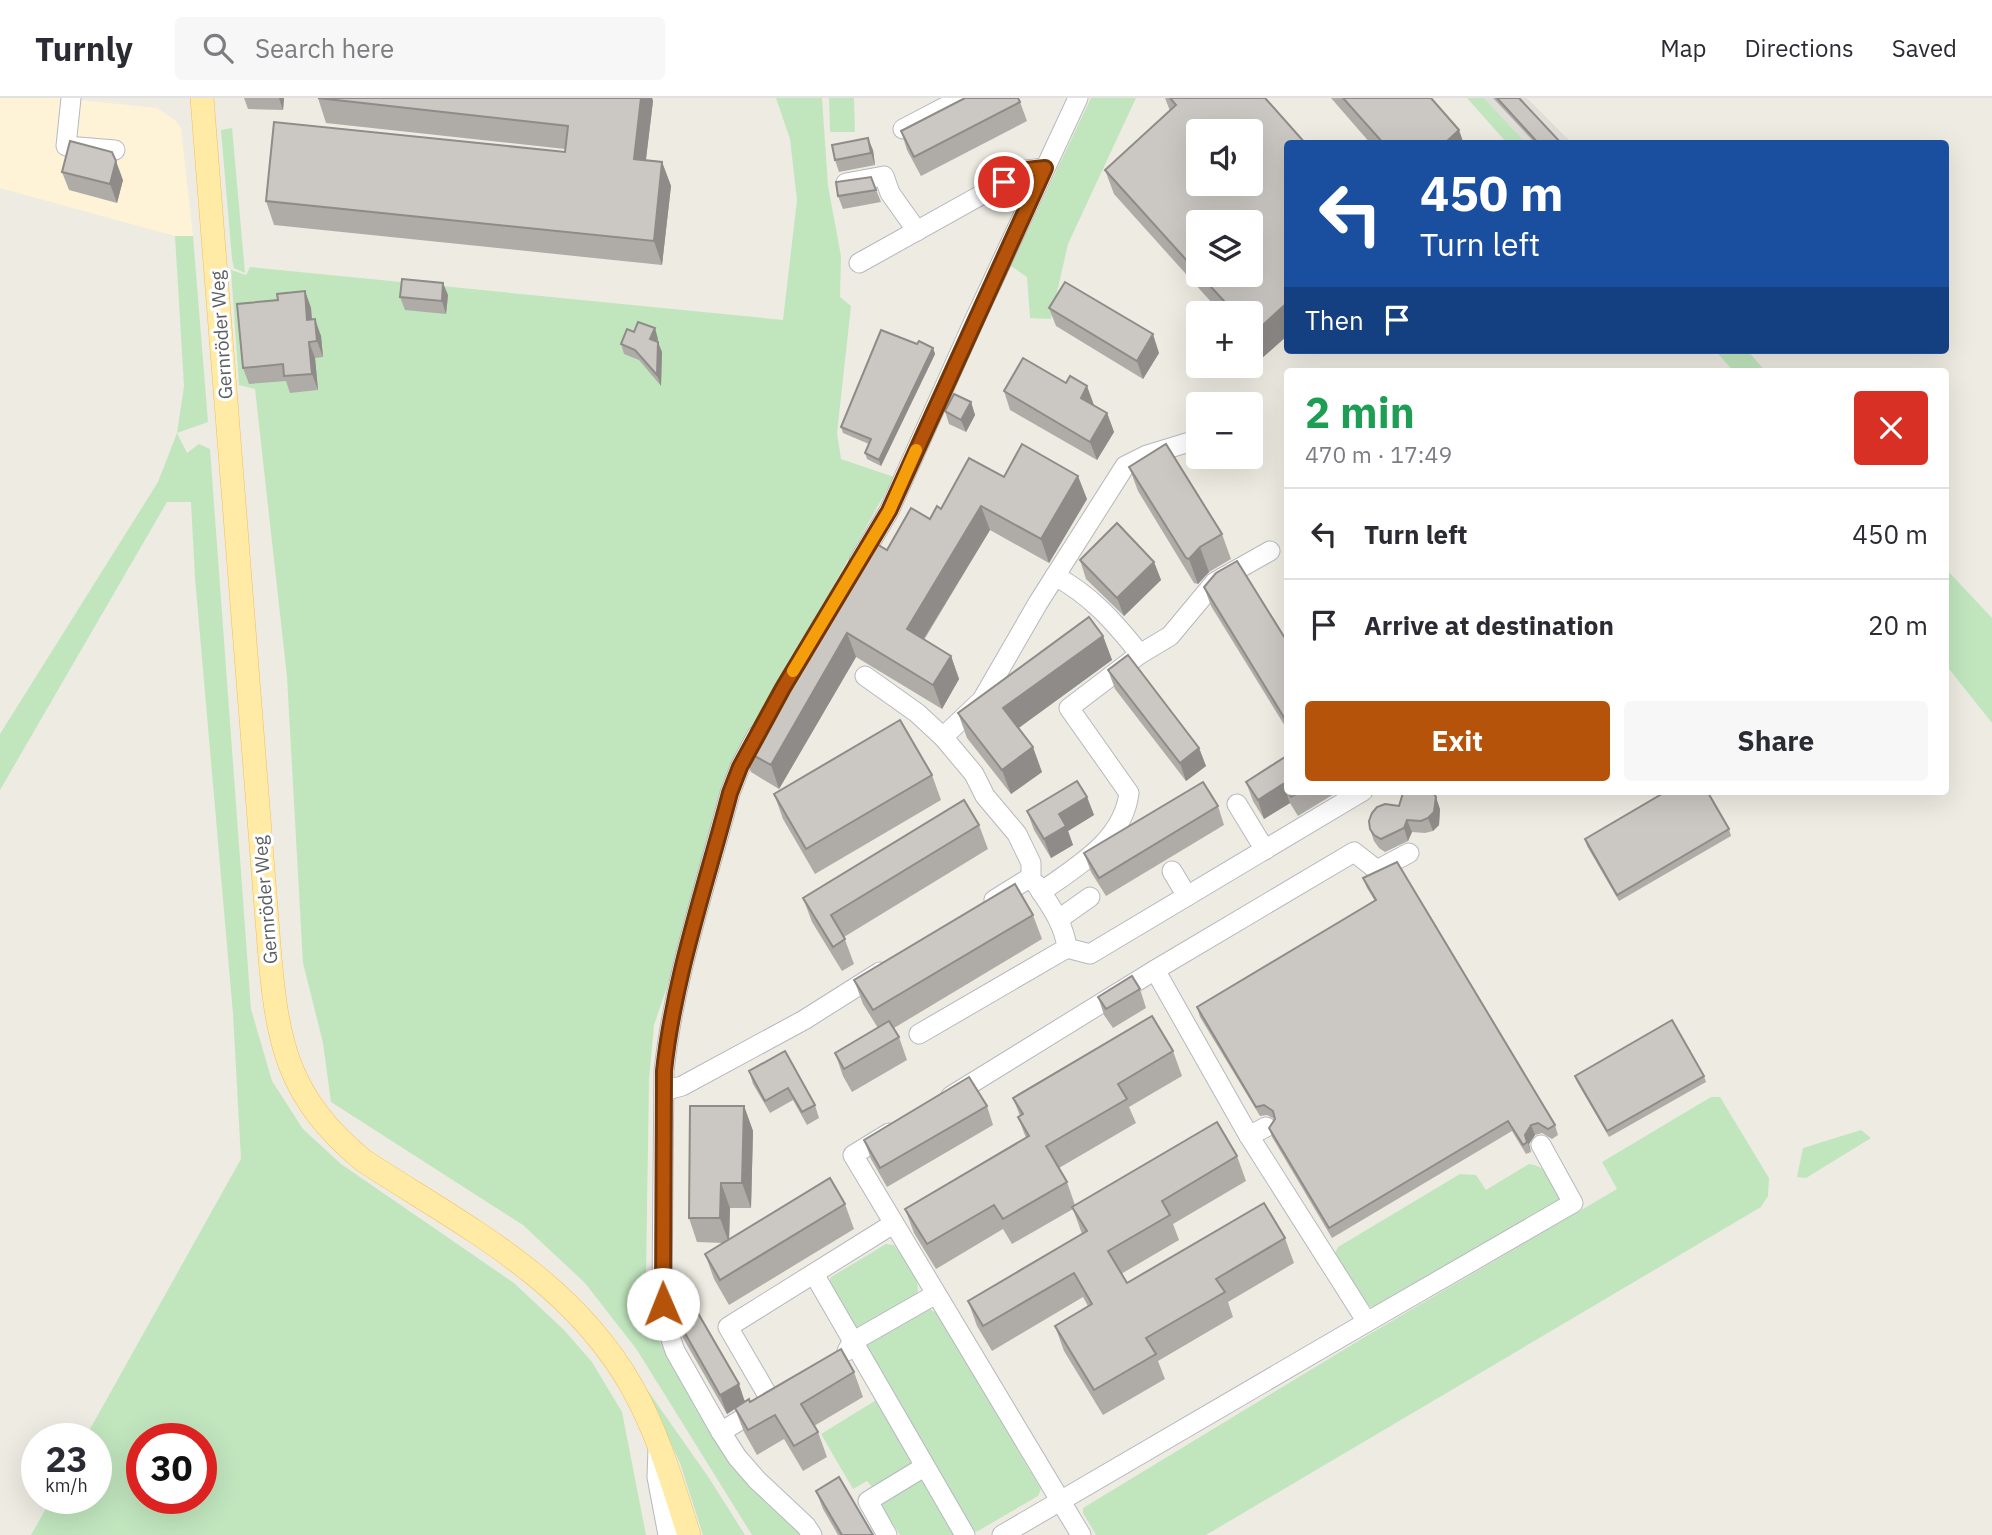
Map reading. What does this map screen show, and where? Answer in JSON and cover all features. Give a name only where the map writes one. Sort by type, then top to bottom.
[{"type":"main road","name":"Gernröder Weg","points":[[202,98],[268,946],[273,995],[290,1069],[318,1118],[341,1142],[364,1161],[521,1263],[569,1303],[592,1328],[633,1388],[658,1441],[689,1535]]},
{"type":"street","points":[[71,98],[66,146],[115,150]]},
{"type":"street","points":[[902,129],[962,98]]},
{"type":"street","points":[[847,582],[889,511],[1078,98]]},
{"type":"street","points":[[859,263],[1026,170],[1045,168]]},
{"type":"street","points":[[845,183],[884,176],[890,193],[917,230]]},
{"type":"street","points":[[943,737],[982,701],[1055,576],[1125,466],[1147,455],[1186,443]]},
{"type":"street","points":[[974,913],[1036,885],[1095,852],[1115,830],[1126,811],[1129,793],[1069,708],[1140,654],[1170,636],[1215,582],[1270,551]]},
{"type":"street","points":[[1055,576],[1078,589],[1116,625],[1140,654]]},
{"type":"street","points":[[865,676],[918,713],[943,737],[974,774],[985,796],[1017,834],[1031,863],[1036,885],[1059,919],[1066,936],[1067,948]]},
{"type":"street","points":[[765,722],[740,767],[730,793],[667,1037],[662,1287],[665,1322],[675,1352],[721,1432],[737,1457],[757,1480],[806,1526],[812,1535]]},
{"type":"street","points":[[919,1034],[1067,948],[1090,954],[1356,795]]},
{"type":"street","points":[[1237,804],[1265,850]]},
{"type":"street","points":[[934,1106],[1353,852],[1377,870],[1409,853]]},
{"type":"street","points":[[1172,871],[1187,896]]},
{"type":"street","points":[[1059,919],[1090,897]]},
{"type":"street","points":[[664,1091],[682,1086],[804,1020],[895,963]]},
{"type":"street","points":[[1155,970],[1257,1131],[1367,1322]]},
{"type":"street","points":[[911,1120],[853,1155],[1081,1535]]},
{"type":"street","points":[[1002,1535],[1573,1203],[1541,1145]]},
{"type":"street","points":[[771,1401],[728,1327],[892,1224]]},
{"type":"street","points":[[814,1274],[965,1535]]},
{"type":"street","points":[[834,1363],[845,1356],[852,1342],[936,1294]]},
{"type":"street","points":[[721,1432],[792,1388]]},
{"type":"street","points":[[658,1441],[657,1477],[667,1535]]},
{"type":"street","points":[[887,1535],[868,1501],[924,1467]]},
{"type":"shaded area","points":[[0,98],[60,98],[157,108],[175,120],[181,128],[193,236],[175,236],[0,188]]},
{"type":"shaded area","points":[[1484,98],[1527,98],[1569,140],[1523,140]]},
{"type":"green space","points":[[776,98],[822,98],[828,186],[841,256],[840,297],[851,306],[837,433],[841,459],[894,477],[726,779],[671,975],[654,1025],[649,1080],[646,1275],[657,1338],[696,1409],[731,1461],[802,1535],[752,1535],[637,1350],[585,1283],[523,1225],[331,1102],[323,1043],[303,963],[287,677],[255,389],[239,385],[231,270],[246,275],[250,267],[783,320],[797,200],[790,139]]},
{"type":"green space","points":[[829,98],[854,98],[855,132],[830,132]]},
{"type":"green space","points":[[1091,98],[1136,98],[1068,244],[1051,319],[1030,318],[1027,277],[1011,266]]},
{"type":"green space","points":[[1467,98],[1484,98],[1523,140],[1504,140]]},
{"type":"green space","points":[[232,128],[245,273],[234,268],[232,259],[221,130]]},
{"type":"green space","points":[[175,236],[193,236],[208,422],[177,433],[184,386]]},
{"type":"green space","points":[[1718,354],[1750,354],[1762,368],[1730,368]]},
{"type":"green space","points":[[177,433],[187,453],[199,444],[210,449],[251,1009],[272,1081],[303,1129],[341,1164],[514,1283],[564,1330],[592,1362],[622,1412],[646,1535],[31,1535],[43,1514],[112,1514],[112,1423],[93,1423],[241,1159],[233,1014],[195,578],[191,502],[167,502],[0,790],[0,734],[158,482]]},
{"type":"green space","points":[[1949,572],[1992,618],[1992,723],[1949,669]]},
{"type":"green space","points":[[1711,1097],[1720,1097],[1769,1178],[1768,1196],[1761,1207],[1206,1535],[1096,1535],[1083,1513],[1083,1508],[1368,1335],[1617,1189],[1602,1162]]},
{"type":"green space","points":[[1861,1130],[1871,1138],[1806,1178],[1797,1177],[1803,1148]]},
{"type":"green space","points":[[1529,1164],[1541,1168],[1549,1175],[1561,1196],[1559,1202],[1381,1306],[1371,1307],[1364,1302],[1335,1253],[1338,1247],[1460,1174],[1476,1175],[1486,1190]]},
{"type":"green space","points":[[886,1244],[894,1245],[911,1269],[917,1282],[917,1296],[860,1329],[853,1326],[829,1283],[831,1277]]},
{"type":"green space","points":[[929,1308],[937,1314],[1041,1489],[1038,1496],[978,1531],[972,1532],[865,1351],[865,1342]]},
{"type":"green space","points":[[641,1381],[745,1535],[703,1535],[680,1463]]},
{"type":"green space","points":[[878,1399],[912,1457],[912,1464],[877,1487],[871,1486],[867,1481],[853,1489],[821,1434]]},
{"type":"green space","points":[[914,1477],[925,1480],[957,1535],[900,1535],[882,1507],[883,1499]]},
{"type":"building","points":[[318,98],[641,98],[634,159],[662,162],[654,241],[266,201],[274,122],[565,152],[568,126]]},
{"type":"building","points":[[965,98],[1018,98],[1020,102],[914,157],[901,131]]},
{"type":"building","points":[[1170,98],[1265,98],[1302,140],[1284,140],[1284,306],[1263,325],[1263,301],[1224,301],[1211,287],[1263,287],[1263,210],[1186,210],[1186,260],[1105,170],[1176,105]]},
{"type":"building","points":[[1343,98],[1431,98],[1459,130],[1448,140],[1380,140]]},
{"type":"building","points":[[1497,98],[1519,98],[1558,140],[1535,140]]},
{"type":"building","points":[[868,138],[871,153],[835,160],[832,145]]},
{"type":"building","points":[[70,141],[112,152],[116,161],[110,184],[62,172]]},
{"type":"building","points":[[871,177],[876,190],[838,196],[836,182]]},
{"type":"building","points":[[402,279],[443,283],[442,301],[400,297]]},
{"type":"building","points":[[1065,282],[1153,334],[1137,361],[1049,308]]},
{"type":"building","points":[[305,291],[307,320],[315,319],[317,341],[309,342],[312,374],[284,376],[283,364],[243,368],[237,304],[278,300],[277,294]]},
{"type":"building","points":[[638,322],[655,328],[650,339],[658,342],[657,375],[635,350],[621,344],[627,329],[634,332]]},
{"type":"building","points":[[881,330],[933,348],[879,460],[865,453],[871,439],[841,427]]},
{"type":"building","points":[[1023,358],[1066,383],[1070,376],[1087,386],[1081,398],[1107,413],[1090,442],[1004,391]]},
{"type":"building","points":[[954,394],[971,402],[961,420],[945,411]]},
{"type":"building","points":[[1022,444],[1078,476],[1041,539],[981,506],[907,629],[951,656],[933,685],[847,633],[771,765],[742,749],[785,670],[865,537],[887,550],[911,508],[930,519],[937,506],[941,509],[969,458],[1004,477]]},
{"type":"building","points":[[1166,444],[1222,534],[1200,547],[1189,559],[1129,467]]},
{"type":"building","points":[[1117,523],[1154,562],[1117,598],[1080,560]]},
{"type":"building","points":[[1237,561],[1284,637],[1284,717],[1204,587],[1216,573]]},
{"type":"building","points":[[1089,617],[1103,636],[1003,708],[1033,747],[1002,770],[958,713]]},
{"type":"building","points":[[1128,655],[1199,748],[1180,763],[1108,670]]},
{"type":"building","points":[[900,720],[932,775],[806,849],[774,794]]},
{"type":"building","points":[[1284,758],[1284,786],[1258,800],[1246,782]]},
{"type":"building","points":[[1077,781],[1087,797],[1059,814],[1066,826],[1044,839],[1027,811]]},
{"type":"building","points":[[1203,782],[1218,806],[1099,878],[1084,853]]},
{"type":"building","points":[[1402,795],[1436,797],[1434,812],[1428,818],[1421,821],[1407,820],[1404,828],[1381,839],[1374,835],[1369,821],[1377,807],[1385,804],[1399,806]]},
{"type":"building","points":[[1660,795],[1709,795],[1729,829],[1617,895],[1585,839]]},
{"type":"building","points":[[964,800],[979,825],[831,915],[845,939],[833,947],[803,898]]},
{"type":"building","points":[[1397,862],[1555,1125],[1548,1129],[1538,1123],[1531,1125],[1525,1135],[1527,1142],[1523,1145],[1508,1121],[1329,1228],[1269,1128],[1275,1119],[1273,1111],[1264,1105],[1256,1107],[1197,1007],[1376,900],[1363,878]]},
{"type":"building","points":[[1015,884],[1033,915],[873,1010],[854,980]]},
{"type":"building","points":[[1132,976],[1140,989],[1106,1009],[1098,997]]},
{"type":"building","points":[[1152,1016],[1173,1051],[1118,1084],[1127,1099],[1046,1146],[1067,1182],[1003,1219],[994,1205],[927,1244],[905,1209],[1029,1136],[1018,1117],[1023,1114],[1013,1098]]},
{"type":"building","points":[[1672,1020],[1704,1076],[1607,1131],[1575,1076]]},
{"type":"building","points":[[889,1021],[899,1037],[844,1069],[835,1053]]},
{"type":"building","points":[[785,1051],[815,1105],[802,1112],[788,1088],[765,1101],[749,1071]]},
{"type":"building","points":[[969,1077],[987,1106],[880,1168],[864,1140]]},
{"type":"building","points":[[690,1106],[744,1106],[742,1183],[721,1183],[720,1218],[689,1218]]},
{"type":"building","points":[[1217,1122],[1237,1156],[1162,1201],[1170,1215],[1108,1251],[1127,1283],[1264,1203],[1285,1238],[1216,1279],[1225,1292],[1146,1338],[1156,1354],[1094,1390],[1055,1326],[1092,1304],[1074,1273],[983,1326],[968,1301],[1087,1231],[1072,1207]]},
{"type":"building","points":[[830,1178],[845,1204],[720,1280],[705,1254]]},
{"type":"building","points":[[695,1308],[739,1384],[720,1395],[677,1319]]},
{"type":"building","points":[[841,1349],[854,1372],[801,1404],[818,1432],[794,1446],[775,1415],[748,1430],[735,1408]]},
{"type":"building","points":[[839,1477],[873,1535],[842,1535],[816,1491]]},
{"type":"slow traffic","points":[[793,671],[889,511],[916,450]]},
{"type":"route","points":[[663,1304],[664,1071],[667,1037],[730,793],[740,767],[783,688],[889,511],[1045,168],[1026,170],[1004,182]]}]
